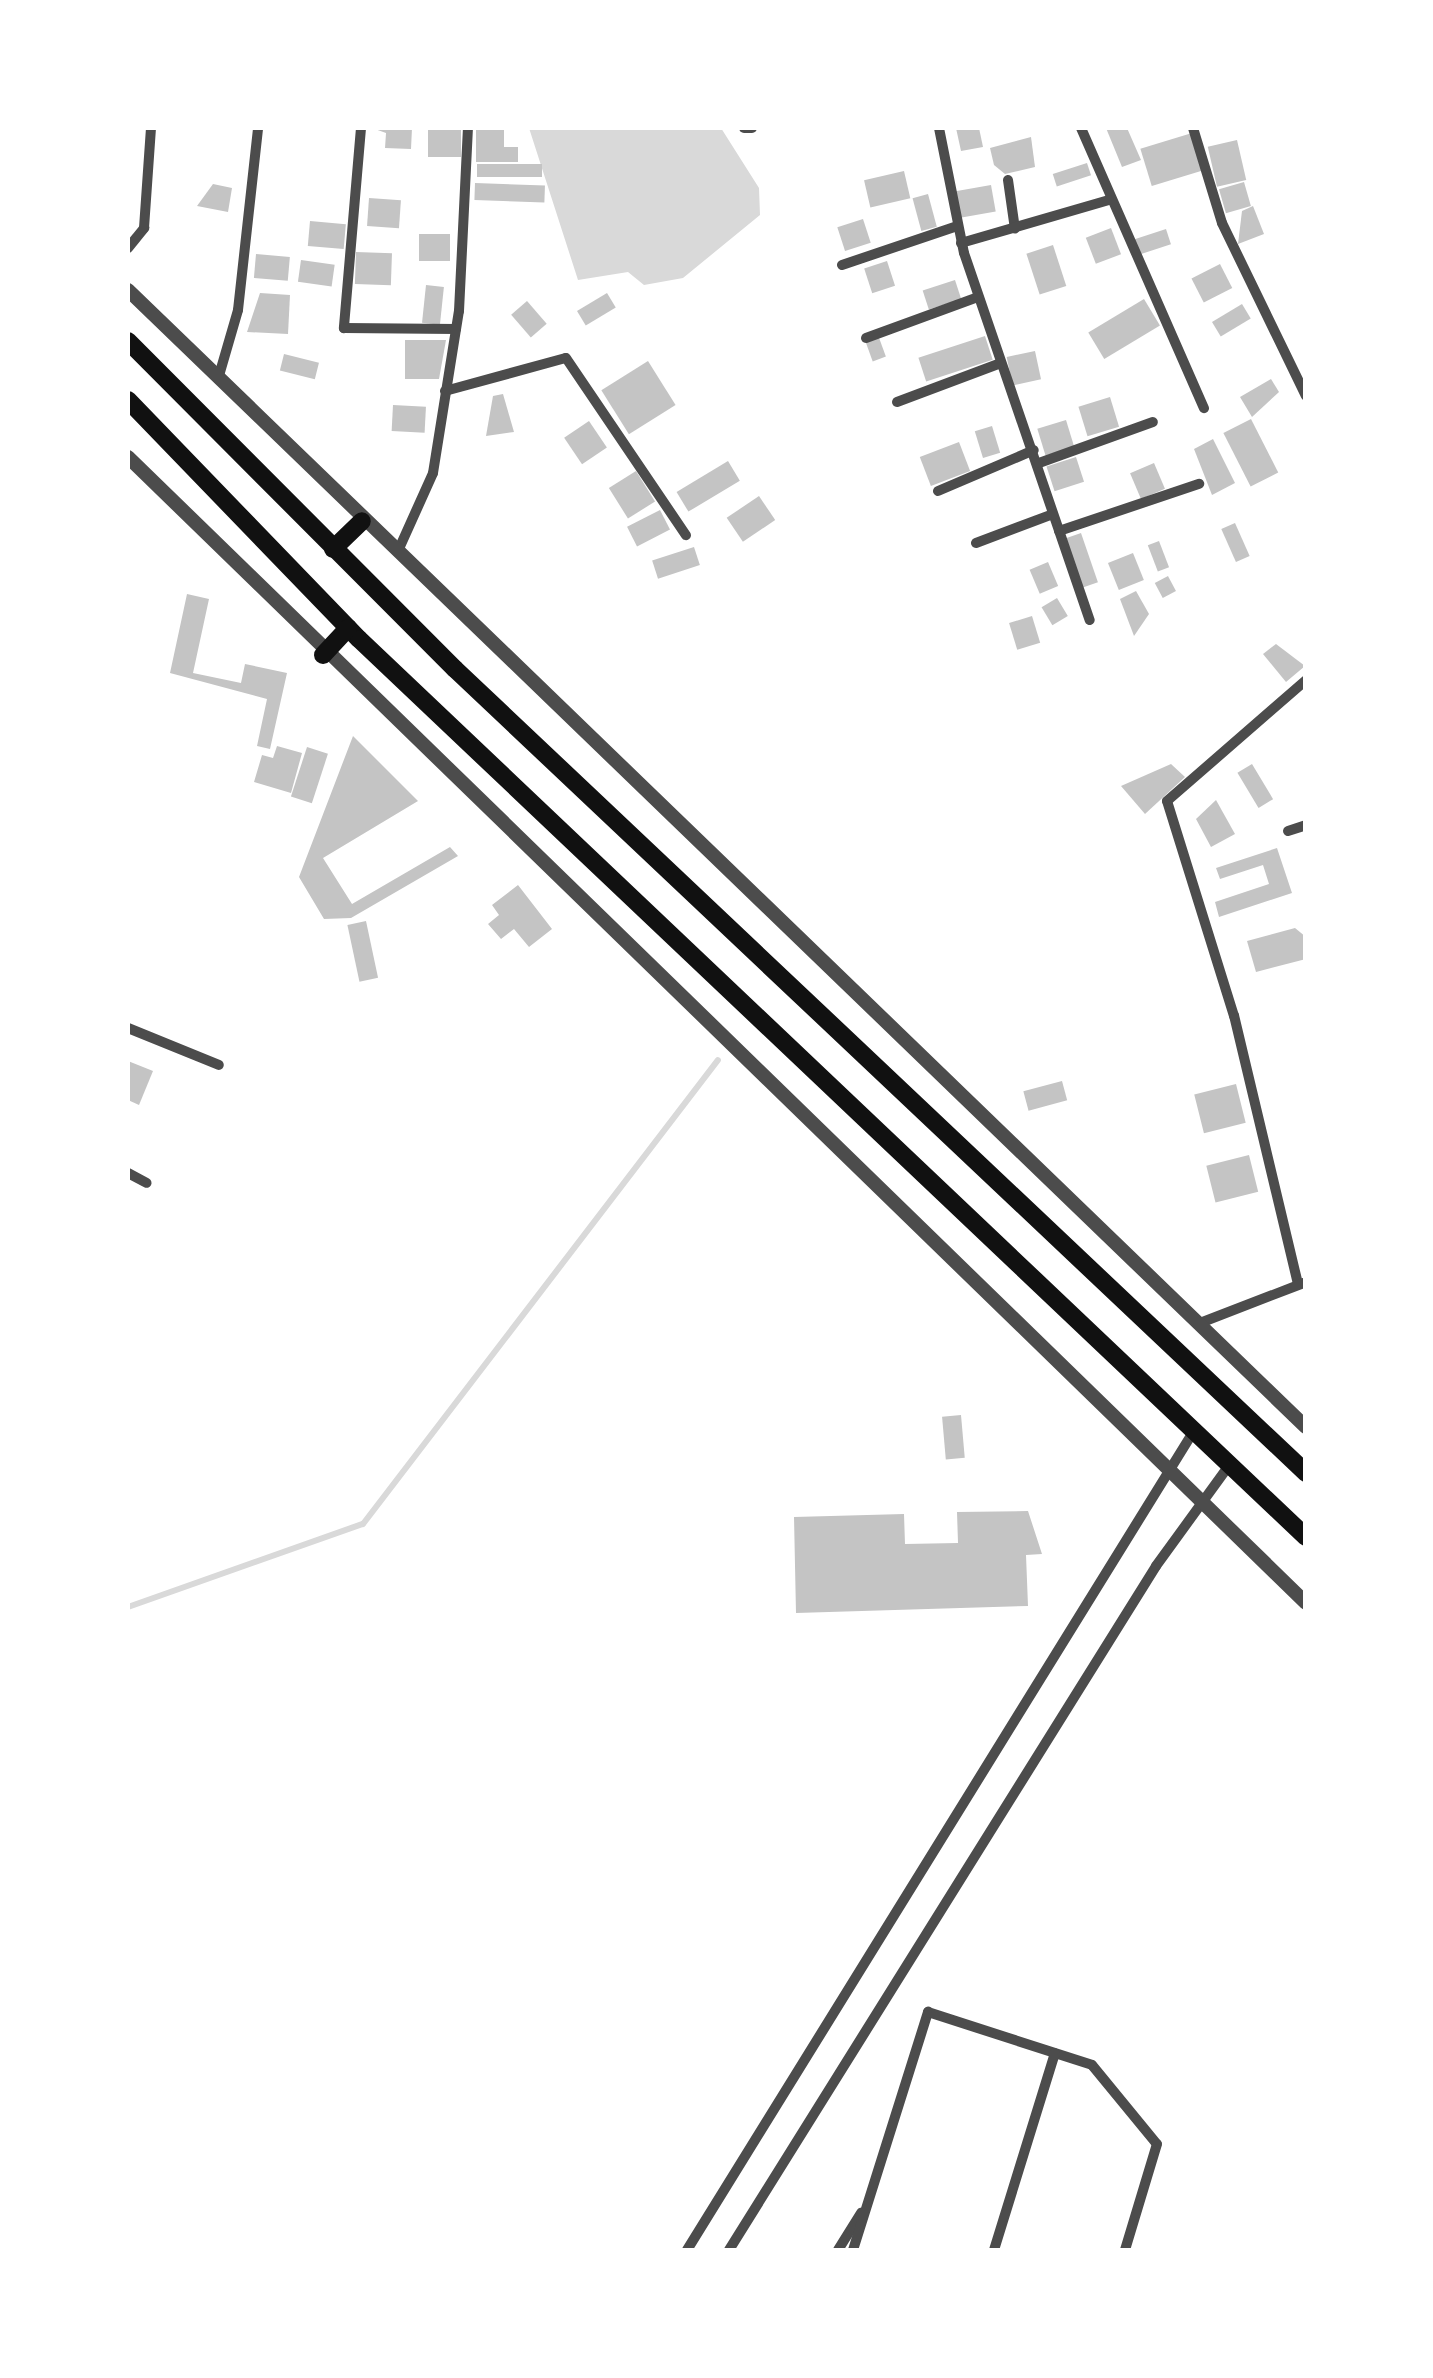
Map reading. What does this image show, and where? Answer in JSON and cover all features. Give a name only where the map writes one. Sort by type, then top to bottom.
[{"type":"highway","points":[[128,341],[334,549],[1306,1473]]},
{"type":"highway","points":[[128,400],[348,628],[1306,1538]]},
{"type":"highway","points":[[334,549],[362,521]]},
{"type":"highway","points":[[323,655],[348,628]]},
{"type":"street","points":[[128,248],[144,228],[151,128]]},
{"type":"street","points":[[218,379],[238,310],[258,128]]},
{"type":"street","points":[[361,128],[344,328],[456,329]]},
{"type":"street","points":[[398,551],[433,473],[456,329],[468,128]]},
{"type":"street","points":[[744,128],[752,128]]},
{"type":"street","points":[[939,128],[961,243],[1090,620]]},
{"type":"street","points":[[1081,128],[1109,200],[1204,408]]},
{"type":"street","points":[[1193,128],[1222,223],[1306,396]]},
{"type":"street","points":[[1008,180],[1015,228]]},
{"type":"street","points":[[961,243],[1109,200]]},
{"type":"street","points":[[842,264],[957,226]]},
{"type":"street","points":[[128,290],[362,521],[398,551],[1306,1426]]},
{"type":"street","points":[[866,338],[978,297]]},
{"type":"street","points":[[445,391],[566,358],[686,535]]},
{"type":"street","points":[[897,402],[1002,362]]},
{"type":"street","points":[[1039,463],[1153,422]]},
{"type":"street","points":[[938,491],[1034,450]]},
{"type":"street","points":[[128,457],[323,655],[870,1172],[1306,1603]]},
{"type":"street","points":[[1058,531],[1199,484]]},
{"type":"street","points":[[976,542],[1053,514]]},
{"type":"street","points":[[1200,1324],[1302,1283],[1234,1016],[1166,801],[1306,680]]},
{"type":"street","points":[[1288,831],[1306,825]]},
{"type":"street","points":[[128,1028],[220,1066]]},
{"type":"street","points":[[128,1172],[147,1183]]},
{"type":"street","points":[[687,2250],[1194,1429]]},
{"type":"street","points":[[729,2250],[1230,1464]]},
{"type":"street","points":[[854,2250],[928,2012],[1092,2065],[1157,2144],[1125,2250]]},
{"type":"street","points":[[994,2250],[1055,2053]]},
{"type":"street","points":[[838,2250],[870,2196]]},
{"type":"shaded area","points":[[529,128],[721,128],[759,188],[760,215],[683,278],[644,285],[628,272],[578,280]]},
{"type":"building","points":[[372,128],[412,128],[411,149],[385,148],[386,133]]},
{"type":"building","points":[[428,128],[461,128],[461,157],[428,157]]},
{"type":"building","points":[[476,128],[504,128],[504,147],[518,147],[518,162],[476,162]]},
{"type":"building","points":[[956,128],[979,128],[983,147],[961,151]]},
{"type":"building","points":[[1106,128],[1127,128],[1141,160],[1122,167]]},
{"type":"building","points":[[1192,133],[1203,170],[1152,186],[1140,149]]},
{"type":"building","points":[[1031,137],[1035,167],[1005,174],[994,165],[990,148]]},
{"type":"building","points":[[1237,140],[1246,180],[1217,187],[1208,147]]},
{"type":"building","points":[[1087,163],[1091,175],[1057,186],[1053,174]]},
{"type":"building","points":[[477,164],[542,164],[542,177],[477,177]]},
{"type":"building","points":[[904,171],[910,198],[870,208],[864,180]]},
{"type":"building","points":[[1244,182],[1251,206],[1226,213],[1219,189]]},
{"type":"building","points":[[475,183],[545,185],[544,202],[474,200]]},
{"type":"building","points":[[213,184],[232,188],[228,212],[197,206]]},
{"type":"building","points":[[991,185],[996,212],[960,218],[956,191]]},
{"type":"building","points":[[928,194],[937,227],[921,231],[913,198]]},
{"type":"building","points":[[369,198],[401,200],[399,228],[367,226]]},
{"type":"building","points":[[1253,206],[1264,234],[1238,244],[1242,211]]},
{"type":"building","points":[[863,219],[871,243],[845,251],[837,227]]},
{"type":"building","points":[[310,221],[346,224],[344,249],[308,246]]},
{"type":"building","points":[[1111,228],[1121,254],[1096,264],[1086,238]]},
{"type":"building","points":[[1166,229],[1171,244],[1136,256],[1131,240]]},
{"type":"building","points":[[419,234],[450,234],[450,261],[419,261]]},
{"type":"building","points":[[1053,245],[1066,286],[1040,295],[1026,254]]},
{"type":"building","points":[[356,252],[392,253],[391,285],[355,284]]},
{"type":"building","points":[[256,254],[290,257],[288,281],[254,278]]},
{"type":"building","points":[[301,260],[335,265],[332,287],[298,282]]},
{"type":"building","points":[[887,261],[895,286],[872,293],[864,268]]},
{"type":"building","points":[[1220,264],[1232,288],[1204,303],[1191,279]]},
{"type":"building","points":[[955,280],[961,299],[929,310],[923,291]]},
{"type":"building","points":[[426,285],[444,287],[440,325],[422,323]]},
{"type":"building","points":[[260,293],[290,295],[288,334],[247,332]]},
{"type":"building","points":[[607,293],[616,308],[586,326],[577,311]]},
{"type":"building","points":[[1144,299],[1160,326],[1104,359],[1088,332]]},
{"type":"building","points":[[527,301],[547,324],[531,337],[511,315]]},
{"type":"building","points":[[1242,304],[1251,319],[1221,337],[1212,322]]},
{"type":"building","points":[[878,335],[886,357],[873,361],[865,340]]},
{"type":"building","points":[[985,336],[993,360],[926,381],[918,358]]},
{"type":"building","points":[[405,340],[446,340],[439,379],[405,379]]},
{"type":"building","points":[[1035,351],[1041,379],[1013,385],[1007,357]]},
{"type":"building","points":[[284,354],[319,363],[315,379],[280,370]]},
{"type":"building","points":[[648,361],[676,405],[629,434],[601,390]]},
{"type":"building","points":[[1271,379],[1279,392],[1252,417],[1240,397]]},
{"type":"building","points":[[503,394],[514,432],[486,436],[493,396]]},
{"type":"building","points":[[1110,397],[1119,427],[1088,436],[1078,407]]},
{"type":"building","points":[[393,405],[426,407],[425,433],[392,431]]},
{"type":"building","points":[[1251,419],[1278,472],[1251,487],[1223,433]]},
{"type":"building","points":[[1066,420],[1074,447],[1045,456],[1037,429]]},
{"type":"building","points":[[589,421],[607,448],[582,464],[564,438]]},
{"type":"building","points":[[992,426],[1000,453],[983,458],[975,431]]},
{"type":"building","points":[[1213,439],[1235,483],[1212,495],[1194,449]]},
{"type":"building","points":[[959,442],[970,471],[931,486],[920,457]]},
{"type":"building","points":[[1076,457],[1084,482],[1055,491],[1047,467]]},
{"type":"building","points":[[728,461],[740,481],[688,512],[677,492]]},
{"type":"building","points":[[1154,463],[1165,489],[1141,499],[1130,473]]},
{"type":"building","points":[[636,471],[655,502],[628,518],[609,488]]},
{"type":"building","points":[[759,496],[775,520],[743,542],[727,518]]},
{"type":"building","points":[[660,510],[670,530],[637,546],[627,527]]},
{"type":"building","points":[[1235,523],[1250,556],[1236,562],[1221,529]]},
{"type":"building","points":[[1081,533],[1098,582],[1083,587],[1066,538]]},
{"type":"building","points":[[1159,541],[1169,567],[1158,571],[1148,545]]},
{"type":"building","points":[[694,547],[700,565],[658,579],[652,561]]},
{"type":"building","points":[[1133,553],[1144,580],[1119,590],[1108,563]]},
{"type":"building","points":[[1048,562],[1058,586],[1040,594],[1030,570]]},
{"type":"building","points":[[1168,576],[1176,591],[1163,598],[1155,583]]},
{"type":"building","points":[[1136,591],[1149,614],[1134,636],[1120,599]]},
{"type":"building","points":[[187,594],[209,599],[193,673],[241,683],[245,664],[287,673],[270,749],[257,746],[267,699],[170,673]]},
{"type":"building","points":[[1057,598],[1068,616],[1052,625],[1042,607]]},
{"type":"building","points":[[1032,616],[1040,643],[1017,650],[1009,623]]},
{"type":"building","points":[[1276,644],[1305,666],[1286,682],[1263,654]]},
{"type":"building","points":[[353,736],[418,801],[323,858],[352,904],[450,847],[458,856],[351,918],[324,919],[299,877]]},
{"type":"building","points":[[277,746],[302,753],[291,793],[254,782],[262,755],[273,758]]},
{"type":"building","points":[[307,747],[328,754],[312,803],[291,796]]},
{"type":"building","points":[[1171,764],[1185,777],[1145,814],[1121,786]]},
{"type":"building","points":[[1252,764],[1273,799],[1259,808],[1237,773]]},
{"type":"building","points":[[1216,800],[1235,834],[1211,847],[1196,819]]},
{"type":"building","points":[[1277,848],[1292,893],[1219,917],[1215,902],[1269,884],[1263,865],[1220,879],[1216,868]]},
{"type":"building","points":[[518,885],[552,929],[529,947],[514,929],[501,939],[488,924],[499,915],[492,905]]},
{"type":"building","points":[[366,921],[378,978],[359,982],[347,925]]},
{"type":"building","points":[[1295,928],[1306,937],[1306,959],[1256,972],[1247,941]]},
{"type":"building","points":[[128,1061],[153,1071],[139,1105],[128,1100]]},
{"type":"building","points":[[1062,1081],[1067,1100],[1029,1111],[1023,1091]]},
{"type":"building","points":[[1236,1084],[1246,1123],[1204,1133],[1194,1094]]},
{"type":"building","points":[[1249,1155],[1258,1192],[1216,1203],[1206,1166]]},
{"type":"building","points":[[961,1415],[965,1458],[946,1459],[942,1417]]},
{"type":"building","points":[[1028,1511],[1042,1554],[1026,1555],[1028,1606],[796,1613],[794,1517],[904,1514],[905,1544],[958,1543],[957,1512]]},
{"type":"waterway","points":[[128,1607],[363,1524],[718,1060]]}]
